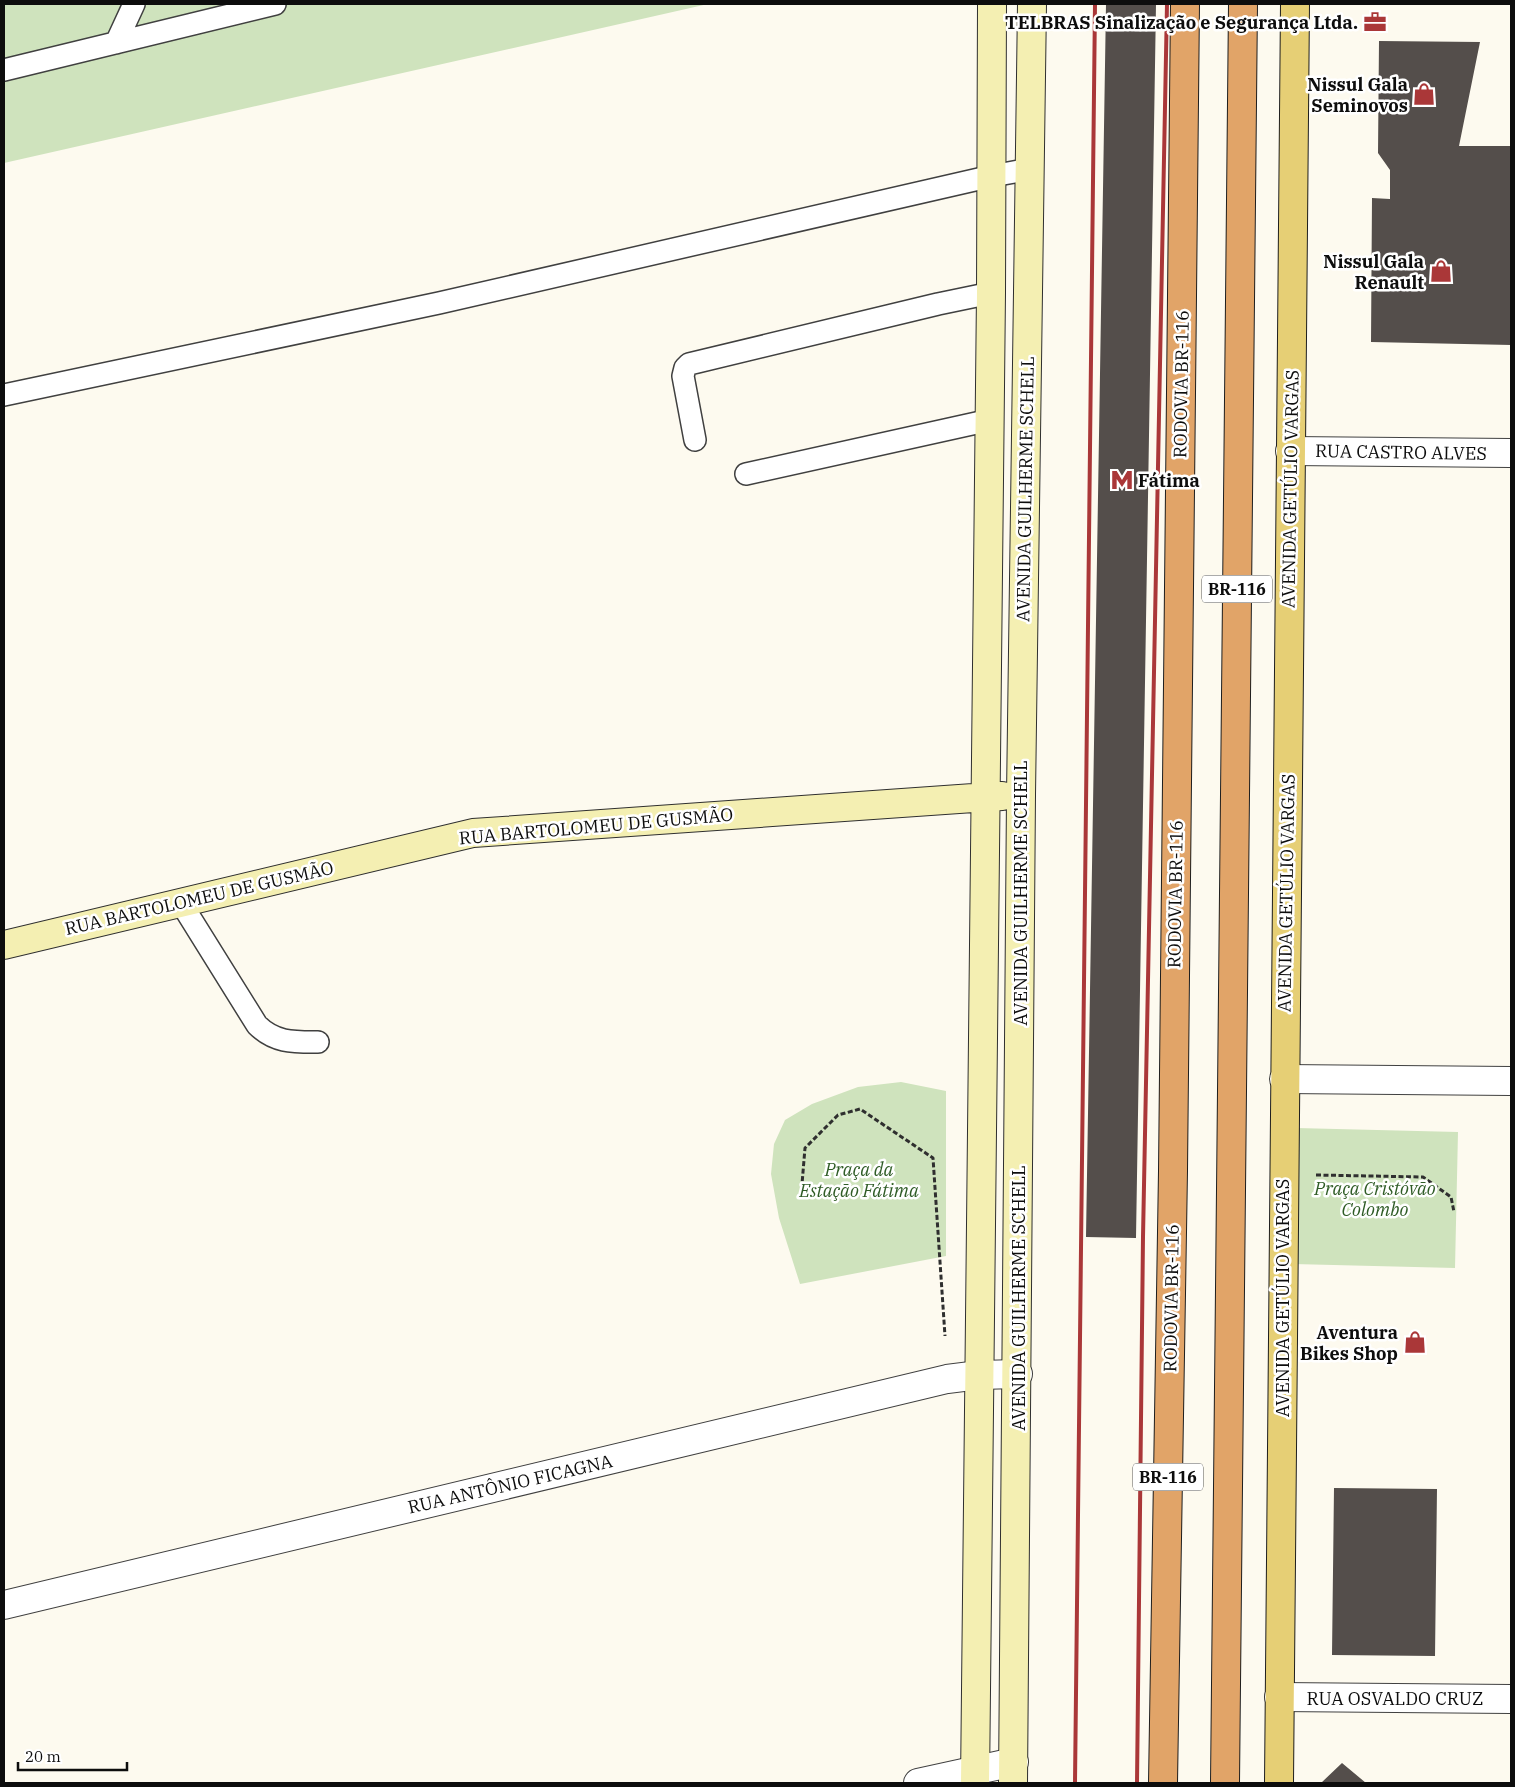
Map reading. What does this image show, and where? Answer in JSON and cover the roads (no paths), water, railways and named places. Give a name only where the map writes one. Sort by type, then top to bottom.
[{"type":"highway","name":"RODOVIA BR-116","points":[[1163,1783],[1173,1121],[1184,4]]},
{"type":"highway","name":"BR-116","points":[[1225,1783],[1243,4]]},
{"type":"main road","name":"AVENIDA GUILHERME SCHELL","points":[[975,1777],[984,798],[990,420],[992,4]]},
{"type":"main road","name":"AVENIDA GUILHERME SCHELL","points":[[1013,1772],[1018,1374],[1021,795],[1032,4]]},
{"type":"main road","name":"AVENIDA GETÚLIO VARGAS","points":[[1279,1783],[1295,4]]},
{"type":"main road","name":"RUA BARTOLOMEU DE GUSMÃO","points":[[4,945],[473,833],[1021,795]]},
{"type":"street","name":"RUA CASTRO ALVES","points":[[1290,451],[1511,453]]},
{"type":"street","points":[[1284,1079],[1511,1081]]},
{"type":"street","name":"RUA ANTÔNIO FICAGNA","points":[[4,1604],[947,1379],[979,1375],[1018,1374]]},
{"type":"street","name":"RUA OSVALDO CRUZ","points":[[1279,1697],[1511,1699]]},
{"type":"street","points":[[918,1783],[1013,1772]]},
{"type":"lane","points":[[116,43],[134,4]]},
{"type":"lane","points":[[4,70],[275,4]]},
{"type":"lane","points":[[4,395],[439,303],[992,176],[1030,169]]},
{"type":"lane","points":[[696,440],[683,376],[689,364],[991,293]]},
{"type":"lane","points":[[746,474],[990,420]]},
{"type":"lane","points":[[181,903],[257,1025],[277,1040],[318,1042]]},
{"type":"railway","points":[[1075,1783],[1095,4]]},
{"type":"railway","points":[[1137,1783],[1143,1237],[1167,4]]},
{"type":"place","name":"TELBRAS Sinalização e Segurança Ltda.","points":[[1375,22]]},
{"type":"place","name":"Nissul Gala Seminovos","points":[[1424,94]]},
{"type":"place","name":"Nissul Gala Renault","points":[[1441,271]]},
{"type":"place","name":"Fátima","points":[[1122,480]]},
{"type":"place","name":"Aventura Bikes Shop","points":[[1415,1342]]},
{"type":"park label","name":"Praça da Estação Fátima","points":[[859,1179]]},
{"type":"park label","name":"Praça Cristóvão Colombo","points":[[1375,1198]]}]
